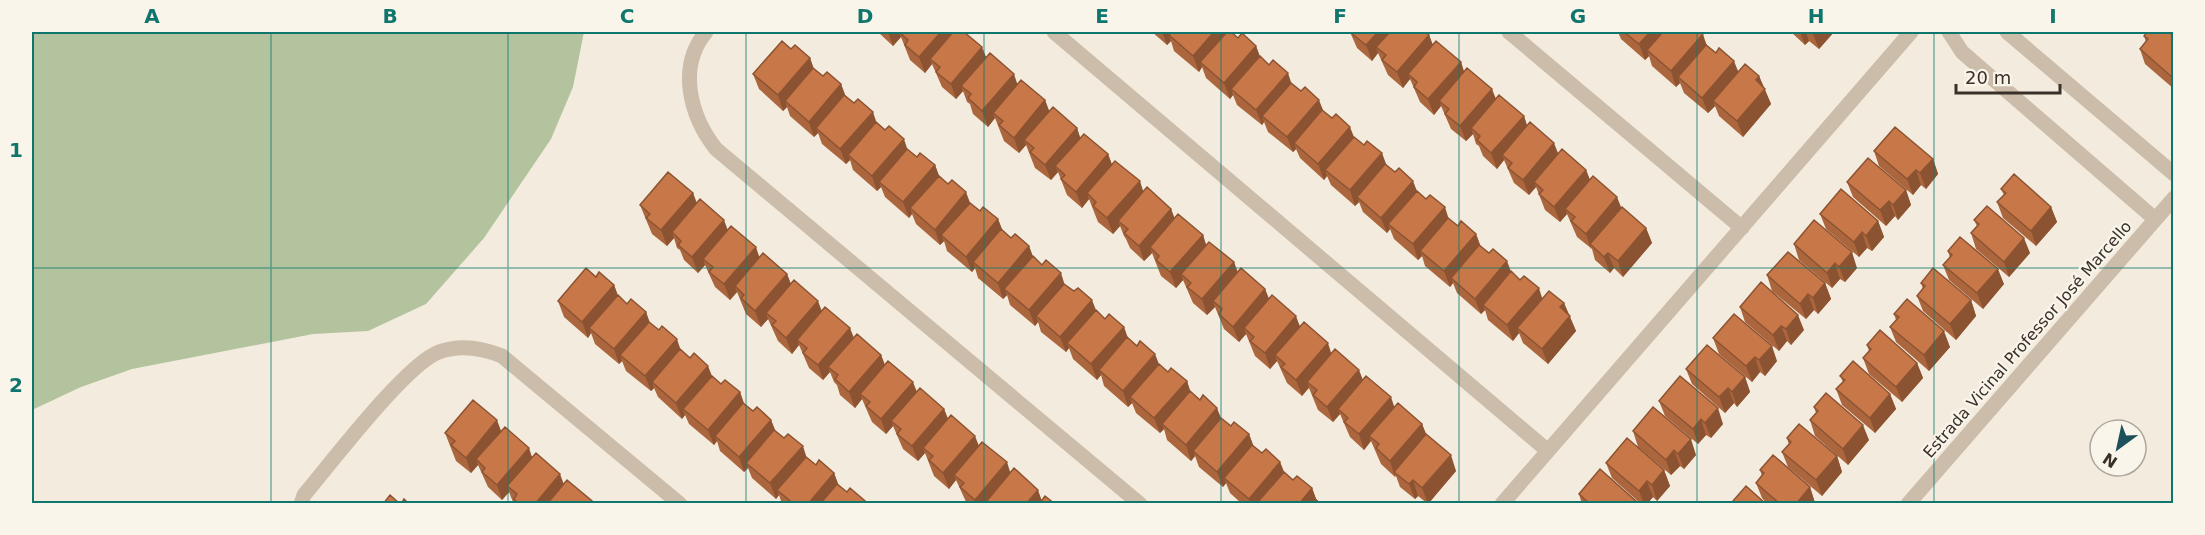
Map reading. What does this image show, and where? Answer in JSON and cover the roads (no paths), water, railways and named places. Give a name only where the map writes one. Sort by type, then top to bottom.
[{"type":"street","points":[[706,32],[697,42],[691,62],[690,82],[697,119],[716,148],[1140,504]]},
{"type":"street","points":[[1054,32],[1548,451]]},
{"type":"street","points":[[1509,32],[1742,228]]},
{"type":"street","points":[[1502,504],[1911,32]]},
{"type":"street","points":[[1949,32],[1962,52],[2155,219]]},
{"type":"street","points":[[2007,32],[2174,174]]},
{"type":"street","name":"Estrada Vicinal Professor José Marcello","points":[[1908,504],[2174,198]]},
{"type":"street","points":[[301,504],[304,495],[413,369],[440,351],[471,347],[502,356],[680,504]]}]
